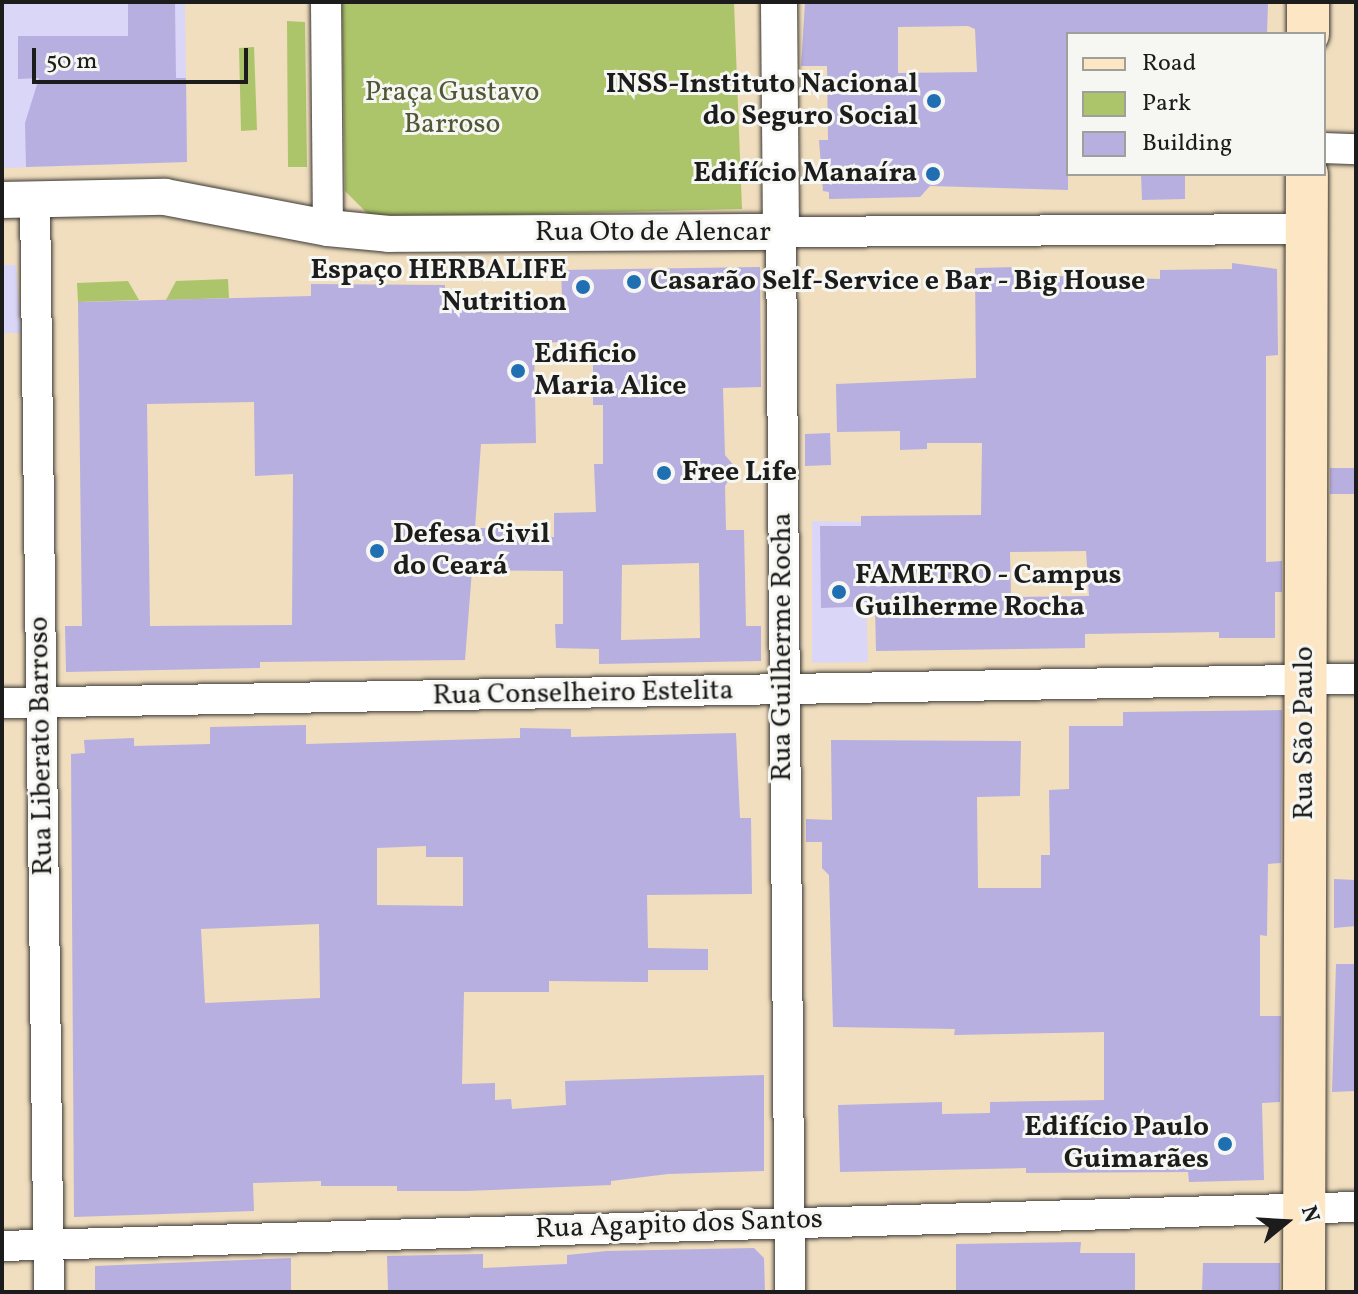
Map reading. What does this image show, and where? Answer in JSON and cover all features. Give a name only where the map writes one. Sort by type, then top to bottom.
[{"type":"main road","points":[[1308,2],[1308,32]]},
{"type":"main road","name":"Rua São Paulo","points":[[1304,1292],[1307,176]]},
{"type":"street","points":[[326,2],[328,228]]},
{"type":"street","name":"Rua Guilherme Rocha","points":[[779,2],[790,1292]]},
{"type":"street","points":[[1326,148],[1356,149]]},
{"type":"street","name":"Rua Oto de Alencar","points":[[19,200],[165,197],[328,228],[389,234],[1308,229]]},
{"type":"street","name":"Rua Liberato Barroso","points":[[19,200],[42,702],[49,1292]]},
{"type":"street","name":"Rua Conselheiro Estelita","points":[[2,703],[1356,679]]},
{"type":"street","name":"Rua Agapito dos Santos","points":[[2,1246],[1356,1207]]},
{"type":"shaded area","points":[[2,2],[185,2],[187,162],[2,168]]},
{"type":"shaded area","points":[[2,265],[16,265],[21,333],[2,333]]},
{"type":"shaded area","name":"FAMETRO - Campus Guilherme Rocha","points":[[812,521],[864,522],[868,662],[812,663]]},
{"type":"green space","name":"Praça Gustavo Barroso","points":[[342,2],[734,2],[742,209],[372,218],[345,191]]},
{"type":"green space","points":[[287,21],[305,22],[307,167],[288,167]]},
{"type":"green space","points":[[254,47],[257,130],[241,131],[239,48]]},
{"type":"green space","points":[[228,279],[229,298],[166,300],[176,281]]},
{"type":"green space","points":[[128,281],[139,300],[78,302],[77,283]]},
{"type":"building","points":[[128,2],[175,2],[176,78],[186,78],[187,162],[26,167],[25,123],[39,78],[18,79],[18,36],[128,36]]},
{"type":"building","points":[[1268,2],[1267,32],[1066,32],[1068,190],[930,186],[920,197],[829,199],[829,192],[823,191],[819,140],[828,140],[827,66],[801,66],[805,3]],"holes":[[[968,26],[975,29],[977,72],[898,73],[898,27]]]},
{"type":"building","points":[[1141,176],[1185,176],[1185,199],[1142,200]]},
{"type":"building","points":[[1232,263],[1277,269],[1278,355],[1266,356],[1266,562],[1282,561],[1282,592],[1275,592],[1275,638],[1219,638],[1219,632],[1085,634],[1085,648],[876,651],[875,606],[821,608],[820,526],[861,526],[861,516],[981,515],[982,443],[927,443],[927,449],[900,450],[900,431],[837,432],[836,384],[976,378],[975,268],[1022,267],[1023,275],[1160,279],[1160,270],[1232,269]],"holes":[[[1086,551],[1089,596],[1011,597],[1010,552]]]},
{"type":"building","points":[[760,267],[761,387],[723,388],[725,455],[736,468],[725,486],[726,530],[744,530],[746,626],[761,626],[761,661],[599,664],[599,649],[556,648],[555,624],[563,624],[563,571],[472,570],[465,660],[260,662],[260,668],[66,672],[65,626],[82,626],[78,302],[311,296],[311,284],[445,285],[445,299],[562,296],[561,270]],"holes":[[[593,341],[593,405],[603,405],[603,464],[594,464],[596,512],[554,513],[554,537],[508,536],[508,528],[475,528],[481,444],[536,443],[534,343]],[[254,402],[255,476],[293,474],[292,625],[150,626],[147,404]],[[699,563],[700,638],[621,640],[622,565]]]},
{"type":"building","points":[[830,433],[831,465],[805,466],[805,434]]},
{"type":"building","points":[[1330,468],[1356,468],[1356,494],[1330,494]]},
{"type":"building","points":[[1282,710],[1281,863],[1268,864],[1267,936],[1260,935],[1260,1016],[1281,1016],[1280,1102],[1262,1103],[1264,1180],[1189,1182],[1188,1172],[1026,1173],[1026,1168],[840,1172],[838,1105],[942,1102],[942,1114],[990,1113],[990,1102],[1104,1100],[1104,1032],[954,1035],[955,1029],[833,1027],[829,875],[822,868],[822,842],[806,842],[806,819],[832,820],[831,740],[1021,741],[1020,796],[977,797],[978,888],[1041,888],[1041,855],[1050,855],[1049,790],[1069,789],[1069,726],[1123,726],[1123,712]]},
{"type":"building","points":[[306,725],[306,744],[520,738],[520,728],[571,729],[571,737],[736,733],[740,818],[751,818],[752,894],[647,895],[648,948],[708,949],[708,970],[648,970],[648,982],[549,981],[549,992],[464,992],[462,1084],[495,1083],[495,1100],[511,1099],[512,1109],[566,1105],[565,1081],[764,1075],[764,1171],[668,1174],[611,1181],[611,1185],[467,1191],[397,1191],[397,1186],[321,1186],[321,1181],[253,1183],[254,1211],[74,1217],[71,754],[85,753],[84,740],[134,738],[134,746],[210,744],[210,727]],"holes":[[[426,846],[426,857],[463,857],[463,906],[377,905],[377,848]],[[319,924],[320,998],[205,1003],[201,929]]]},
{"type":"building","points":[[1334,879],[1356,880],[1356,926],[1334,928]]},
{"type":"building","points":[[1336,964],[1356,964],[1356,1091],[1332,1092]]},
{"type":"building","points":[[1081,1242],[1080,1253],[1135,1253],[1135,1292],[956,1292],[956,1244]]},
{"type":"building","points":[[754,1248],[764,1258],[765,1292],[388,1292],[387,1256],[483,1254],[483,1268],[567,1264],[567,1255],[607,1251]]},
{"type":"building","points":[[291,1258],[291,1292],[95,1292],[95,1266]]},
{"type":"building","points":[[1203,1263],[1280,1263],[1280,1292],[1202,1292]]},
{"type":"place","name":"INSS-Instituto Nacional do Seguro Social","points":[[934,101]]},
{"type":"place","name":"Edifício Manaíra","points":[[933,174]]},
{"type":"place","name":"Casarão Self-Service e Bar - Big House","points":[[634,282]]},
{"type":"place","name":"Espaço HERBALIFE Nutrition","points":[[583,287]]},
{"type":"place","name":"Edificio Maria Alice","points":[[518,371]]},
{"type":"place","name":"Free Life","points":[[664,473]]},
{"type":"place","name":"Defesa Civil do Ceará","points":[[377,551]]},
{"type":"place","name":"FAMETRO - Campus Guilherme Rocha","points":[[839,592]]},
{"type":"place","name":"Edifício Paulo Guimarães","points":[[1225,1144]]}]
